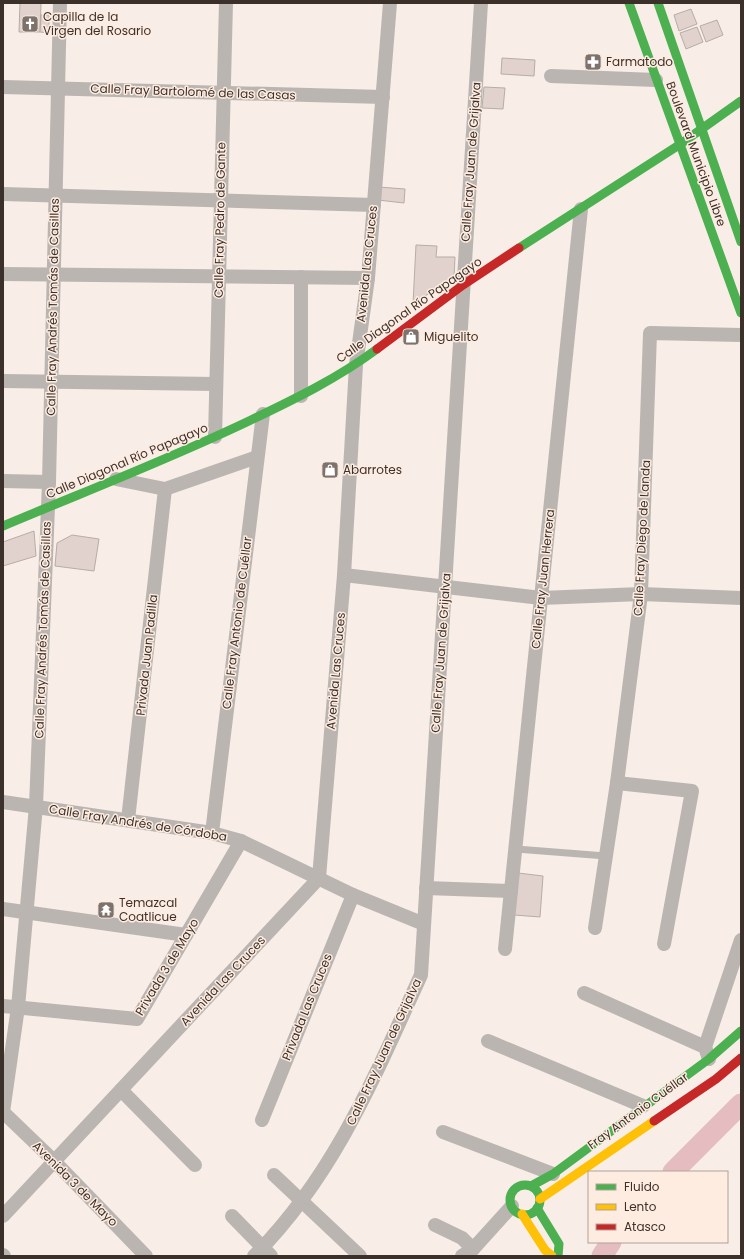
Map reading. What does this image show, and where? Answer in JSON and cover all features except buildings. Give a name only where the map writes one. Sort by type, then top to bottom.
[{"type":"street","name":"Calle Fray Andrés Tomás de Casillas","points":[[3,1112],[18,1007],[36,806],[49,482],[60,3]]},
{"type":"street","name":"Calle Fray Pedro de Gante","points":[[215,437],[226,3]]},
{"type":"street","name":"Avenida Las Cruces","points":[[3,1216],[319,878],[344,574],[356,366],[368,278],[390,3]]},
{"type":"street","name":"Calle Fray Juan de Grijalva","points":[[262,1253],[303,1201],[340,1143],[365,1096],[421,975],[481,3]]},
{"type":"street","name":"Boulevard Municipio Libre","points":[[629,3],[679,145],[741,313]]},
{"type":"street","name":"Boulevard Municipio Libre","points":[[658,3],[702,129],[730,201],[741,242]]},
{"type":"street","points":[[551,76],[656,80]]},
{"type":"street","name":"Calle Fray Bartolomé de las Casas","points":[[3,86],[383,97]]},
{"type":"street","name":"Calle Diagonal Río Papagayo","points":[[3,526],[215,437],[301,396],[356,366],[463,285],[679,145],[741,101]]},
{"type":"street","points":[[3,194],[374,205]]},
{"type":"street","name":"Calle Fray Juan Herrera","points":[[506,949],[581,209]]},
{"type":"street","points":[[3,274],[368,278]]},
{"type":"street","points":[[301,277],[301,396]]},
{"type":"street","name":"Calle Fray Diego de Landa","points":[[595,928],[617,783],[641,594],[650,333],[741,335]]},
{"type":"street","points":[[3,381],[216,384]]},
{"type":"street","name":"Calle Fray Antonio de Cuéllar","points":[[212,832],[263,414]]},
{"type":"street","points":[[116,479],[165,489],[257,457]]},
{"type":"street","points":[[3,481],[49,482]]},
{"type":"street","name":"Privada Juan Padilla","points":[[128,820],[165,489]]},
{"type":"street","points":[[344,574],[541,598],[641,594],[741,598]]},
{"type":"street","points":[[617,783],[692,791],[664,944]]},
{"type":"street","name":"Calle Fray Andrés de Córdoba","points":[[3,802],[212,832],[240,841],[353,895],[424,924]]},
{"type":"street","name":"Privada 3 de Mayo","points":[[3,1006],[137,1019],[240,841]]},
{"type":"street","points":[[426,888],[511,891]]},
{"type":"street","name":"Privada Las Cruces","points":[[262,1120],[353,895]]},
{"type":"street","points":[[3,909],[26,914],[186,934]]},
{"type":"street","points":[[584,993],[707,1053],[741,940]]},
{"type":"street","name":"Fray Antonio Cuéllar","points":[[531,1186],[553,1174],[644,1106],[707,1053],[741,1031]]},
{"type":"street","points":[[488,1041],[644,1106]]},
{"type":"street","name":"Fray Antonio Cuéllar","points":[[539,1204],[716,1079],[741,1058]]},
{"type":"street","points":[[121,1090],[195,1165]]},
{"type":"street","name":"Avenida 3 de Mayo","points":[[3,1112],[146,1256]]},
{"type":"street","points":[[443,1132],[553,1174]]},
{"type":"street","points":[[274,1175],[360,1256]]},
{"type":"street","points":[[552,1256],[545,1250],[511,1201],[513,1191],[521,1186],[531,1186],[537,1191],[539,1204],[559,1244],[558,1256]]},
{"type":"street","points":[[517,1210],[531,1213],[539,1204]]},
{"type":"street","points":[[435,1225],[462,1238],[467,1253],[517,1210]]},
{"type":"street","points":[[232,1216],[262,1253]]},
{"type":"lane","points":[[736,227],[741,218]]},
{"type":"lane","points":[[516,849],[606,856]]},
{"type":"waterway","points":[[674,1171],[741,1104]]},
{"type":"waterway","points":[[602,1256],[610,1243]]},
{"type":"traffic: fast","points":[[629,3],[741,313]]},
{"type":"traffic: fast","points":[[658,3],[741,242]]},
{"type":"traffic: fast","points":[[519,248],[679,145],[741,101]]},
{"type":"traffic: fast","points":[[3,526],[159,461],[251,420],[332,379],[377,349]]},
{"type":"traffic: fast","points":[[531,1186],[553,1174],[709,1059],[741,1031]]},
{"type":"traffic: fast","points":[[525,1185],[535,1190],[540,1200],[535,1210],[525,1215],[515,1210],[510,1200],[515,1190],[525,1185]]},
{"type":"traffic: fast","points":[[537,1208],[559,1244],[558,1256]]},
{"type":"traffic: slow","points":[[540,1199],[654,1121]]},
{"type":"traffic: slow","points":[[522,1214],[545,1250],[552,1256]]},
{"type":"traffic: jam","points":[[377,349],[463,285],[519,248]]},
{"type":"traffic: jam","points":[[654,1121],[716,1079],[741,1058]]},
{"type":"place","name":"Capilla de la Virgen del Rosario","points":[[30,24]]},
{"type":"place","name":"Farmatodo","points":[[593,62]]},
{"type":"place","name":"Miguelito","points":[[411,337]]},
{"type":"place","name":"Abarrotes","points":[[330,470]]},
{"type":"place","name":"Temazcal Coatlicue","points":[[106,910]]}]
